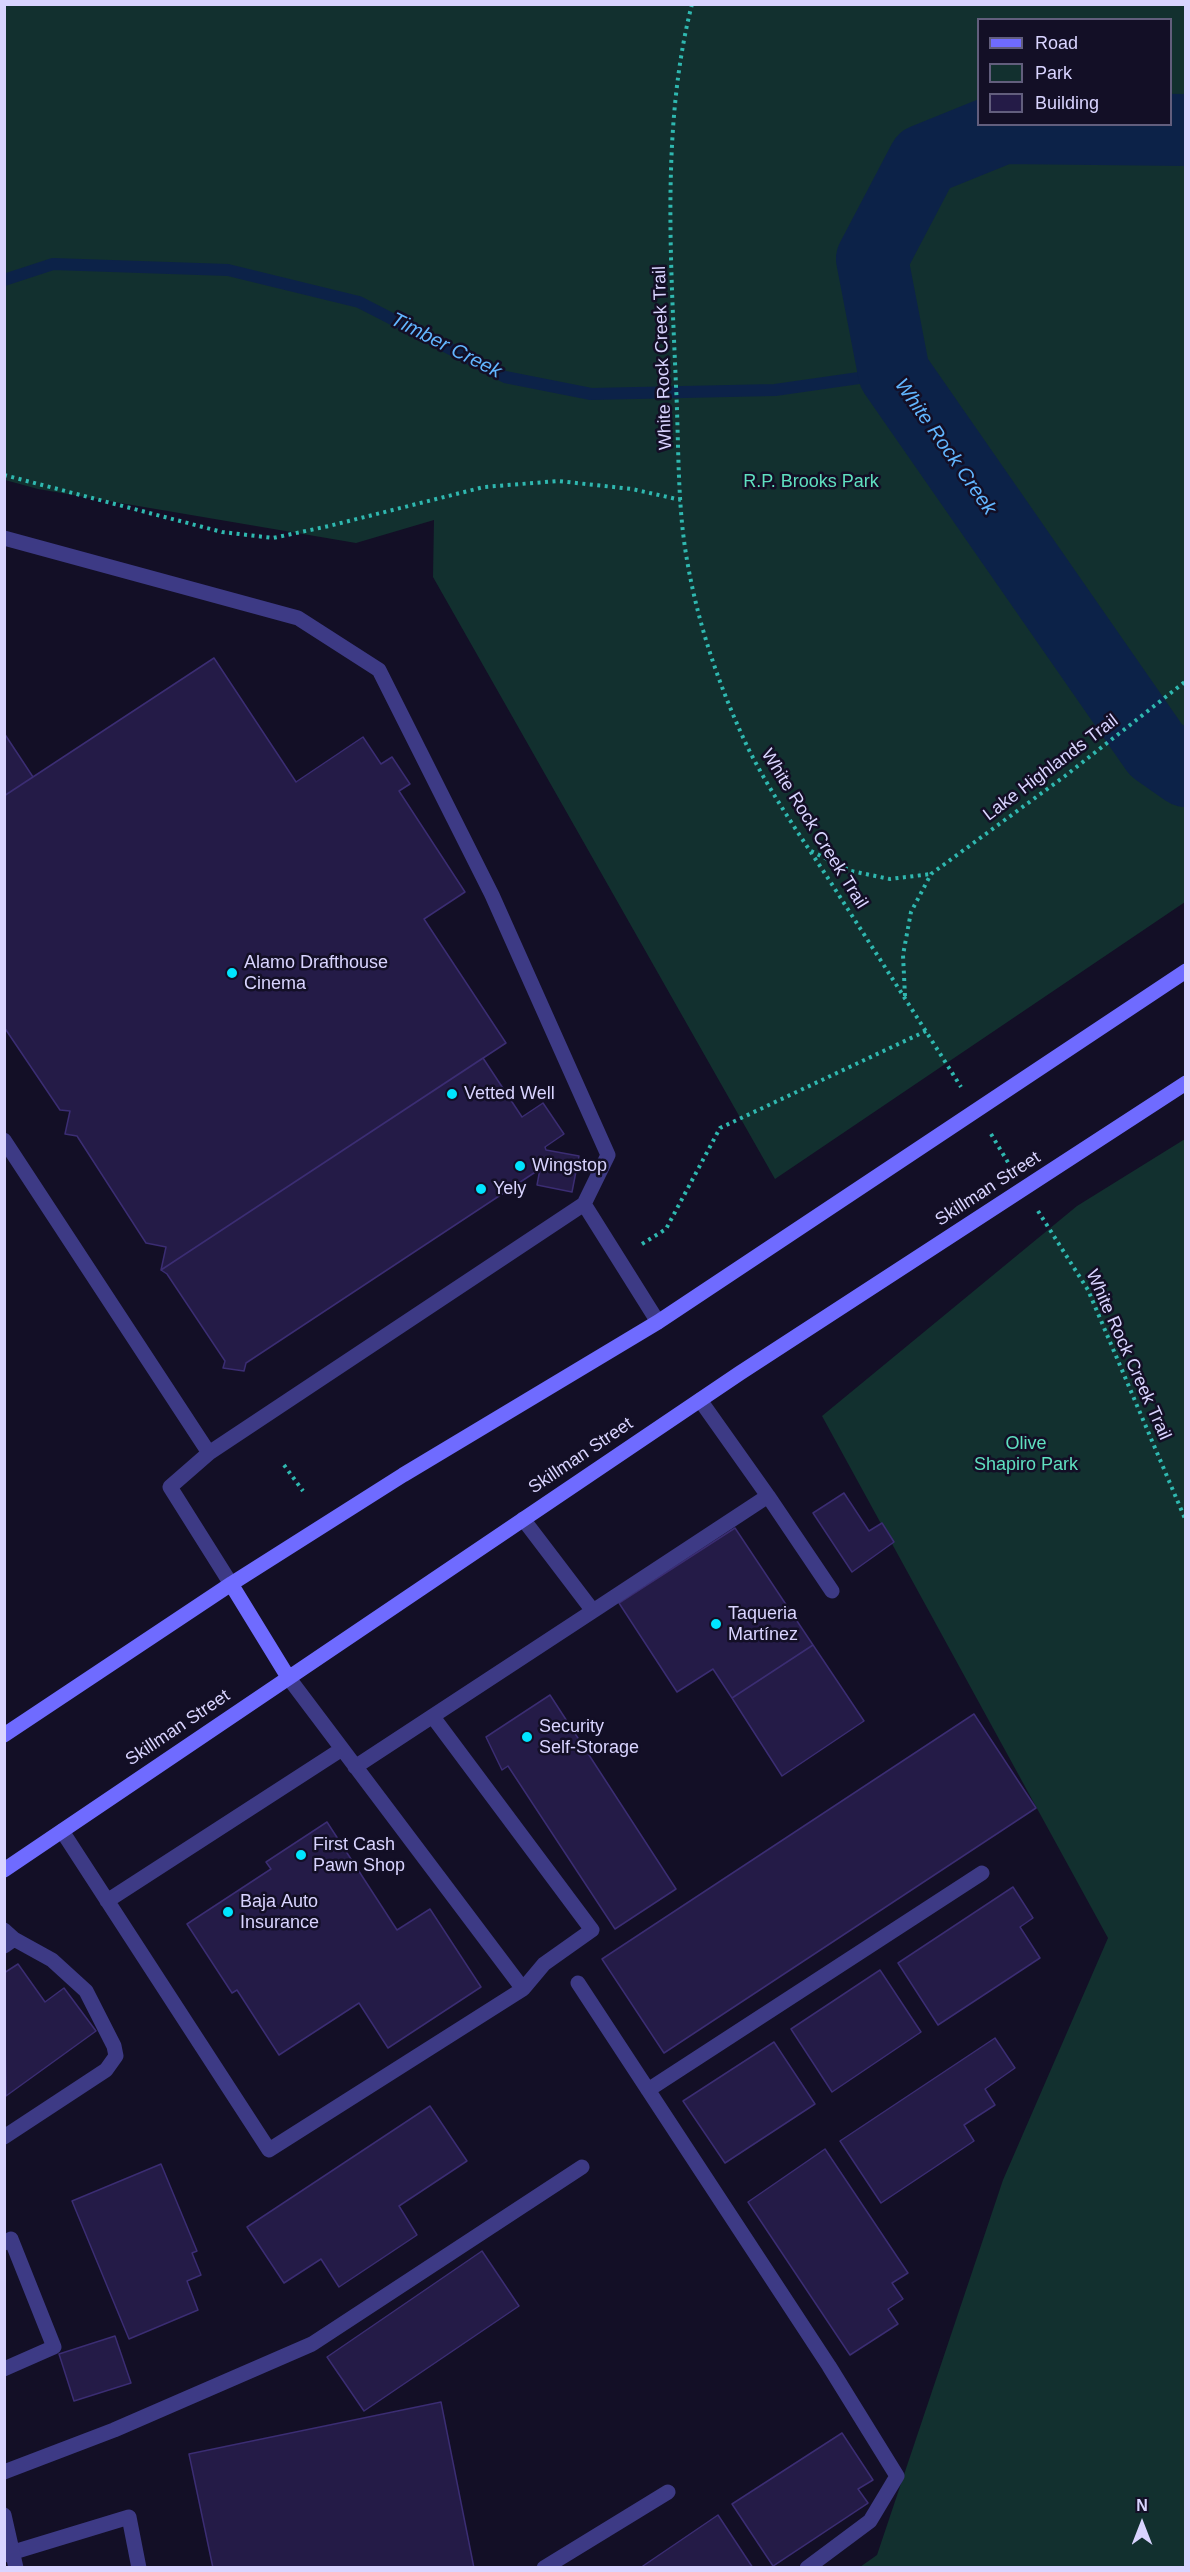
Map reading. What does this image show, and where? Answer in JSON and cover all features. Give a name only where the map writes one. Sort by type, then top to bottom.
[{"type":"main road","points":[[4,1735],[231,1584],[403,1475],[658,1322],[1185,971]]},
{"type":"main road","name":"Skillman Street","points":[[4,1870],[700,1400],[1185,1083]]},
{"type":"main road","points":[[231,1584],[288,1677]]},
{"type":"street","points":[[4,538],[298,618],[379,670],[492,895],[608,1155],[584,1204],[209,1453],[170,1487],[231,1584]]},
{"type":"street","points":[[4,1140],[209,1453]]},
{"type":"street","points":[[584,1204],[658,1322]]},
{"type":"street","points":[[700,1400],[832,1590]]},
{"type":"street","points":[[355,1767],[768,1496]]},
{"type":"street","points":[[523,1519],[593,1611]]},
{"type":"street","points":[[288,1677],[523,1989]]},
{"type":"street","points":[[62,1831],[269,2150],[523,1989],[544,1964],[592,1930],[433,1716]]},
{"type":"street","points":[[107,1901],[342,1749]]},
{"type":"street","points":[[648,2090],[982,1873]]},
{"type":"street","points":[[4,2137],[106,2070],[116,2056],[114,2046],[86,1991],[52,1960],[8,1938]]},
{"type":"street","points":[[578,1983],[829,2366],[897,2476],[870,2521],[807,2568]]},
{"type":"street","points":[[4,2472],[114,2430],[312,2344],[582,2167]]},
{"type":"street","points":[[4,2243],[11,2239],[54,2347],[4,2369]]},
{"type":"street","points":[[544,2568],[668,2492]]},
{"type":"street","points":[[4,2515],[11,2558],[129,2517],[139,2568]]},
{"type":"path","name":"White Rock Creek Trail","points":[[692,4],[675,89],[672,150],[672,294],[681,500],[689,568],[697,610],[717,673],[748,748],[777,800],[964,1091]]},
{"type":"path","points":[[4,475],[222,532],[273,538],[484,487],[558,481],[632,489],[681,500]]},
{"type":"path","name":"Lake Highlands Trail","points":[[905,997],[903,955],[911,912],[932,874],[1065,776],[1183,683]]},
{"type":"path","name":"Lake Highlands Trail","points":[[810,851],[851,872],[890,879],[932,874]]},
{"type":"path","points":[[618,1258],[666,1229],[720,1128],[926,1031]]},
{"type":"path","points":[[988,1130],[1013,1170]]},
{"type":"path","name":"White Rock Creek Trail","points":[[1038,1210],[1088,1290],[1185,1521]]},
{"type":"path","points":[[284,1465],[303,1491]]},
{"type":"green space","name":"R.P. Brooks Park","points":[[4,5],[1185,5],[1185,902],[775,1179],[433,577],[434,520],[356,543],[38,489],[5,480]]},
{"type":"green space","name":"Olive Shapiro Park","points":[[1185,1139],[1185,2567],[860,2567],[877,2555],[1003,2180],[1108,1938],[822,1416],[1077,1206]]},
{"type":"building","name":"Alamo Drafthouse Cinema","points":[[214,658],[296,782],[363,737],[381,764],[392,757],[410,784],[399,791],[465,892],[424,919],[506,1043],[161,1270],[166,1247],[146,1243],[77,1136],[65,1134],[70,1111],[60,1110],[4,1027],[4,796]]},
{"type":"building","points":[[4,733],[33,777],[4,796]]},
{"type":"building","points":[[483,1058],[522,1117],[543,1103],[564,1134],[545,1147],[546,1150],[579,1156],[572,1192],[537,1185],[540,1169],[246,1363],[244,1371],[223,1368],[225,1361],[167,1274],[161,1270]]},
{"type":"building","points":[[844,1493],[869,1531],[882,1523],[894,1542],[852,1572],[813,1513]]},
{"type":"building","name":"Taqueria Martínez","points":[[735,1528],[813,1645],[732,1698],[713,1669],[677,1692],[619,1603]]},
{"type":"building","points":[[813,1645],[864,1721],[782,1776],[732,1698]]},
{"type":"building","points":[[550,1695],[676,1889],[615,1929],[508,1766],[502,1770],[486,1737]]},
{"type":"building","points":[[974,1714],[1036,1808],[664,2053],[602,1959]]},
{"type":"building","points":[[327,1822],[397,1930],[430,1909],[481,1987],[388,2048],[359,2003],[279,2055],[237,1990],[232,1993],[187,1924],[271,1869],[266,1862]]},
{"type":"building","points":[[1013,1887],[1033,1918],[1020,1927],[1040,1958],[938,2025],[898,1963]]},
{"type":"building","points":[[18,1964],[45,2002],[64,1988],[96,2031],[6,2096],[4,1973]]},
{"type":"building","points":[[880,1970],[921,2032],[832,2092],[791,2029]]},
{"type":"building","points":[[995,2038],[1015,2068],[985,2089],[995,2105],[964,2125],[974,2141],[881,2203],[840,2141]]},
{"type":"building","points":[[774,2042],[815,2104],[725,2163],[683,2101]]},
{"type":"building","points":[[430,2106],[467,2161],[399,2206],[417,2235],[339,2287],[321,2259],[284,2283],[247,2227]]},
{"type":"building","points":[[825,2149],[908,2273],[892,2283],[903,2299],[888,2309],[898,2324],[850,2355],[748,2202]]},
{"type":"building","points":[[161,2164],[197,2251],[192,2253],[201,2275],[187,2281],[198,2310],[129,2339],[72,2201]]},
{"type":"building","points":[[482,2251],[519,2306],[364,2411],[327,2357]]},
{"type":"building","points":[[115,2336],[131,2383],[74,2401],[59,2354]]},
{"type":"building","points":[[441,2402],[474,2568],[213,2568],[189,2454]]},
{"type":"building","points":[[842,2433],[873,2480],[858,2489],[868,2503],[773,2566],[732,2504]]},
{"type":"building","points":[[718,2515],[753,2568],[640,2568]]},
{"type":"waterway","name":"Timber Creek","points":[[1186,130],[1003,128],[924,160],[872,259],[894,373],[1156,750],[1186,771]]},
{"type":"waterway","name":"Timber Creek","points":[[4,280],[53,264],[228,270],[359,302],[505,377],[591,394],[775,390],[894,373]]},
{"type":"place","name":"Alamo Drafthouse Cinema","points":[[232,973]]},
{"type":"place","name":"Vetted Well","points":[[452,1094]]},
{"type":"place","name":"Wingstop","points":[[520,1166]]},
{"type":"place","name":"Yely","points":[[481,1189]]},
{"type":"place","name":"Taqueria Martínez","points":[[716,1624]]},
{"type":"place","name":"Security Self-Storage","points":[[527,1737]]},
{"type":"place","name":"First Cash Pawn Shop","points":[[301,1855]]},
{"type":"place","name":"Baja Auto Insurance","points":[[228,1912]]},
{"type":"water label","name":"White Rock Creek","points":[[945,447]]}]
